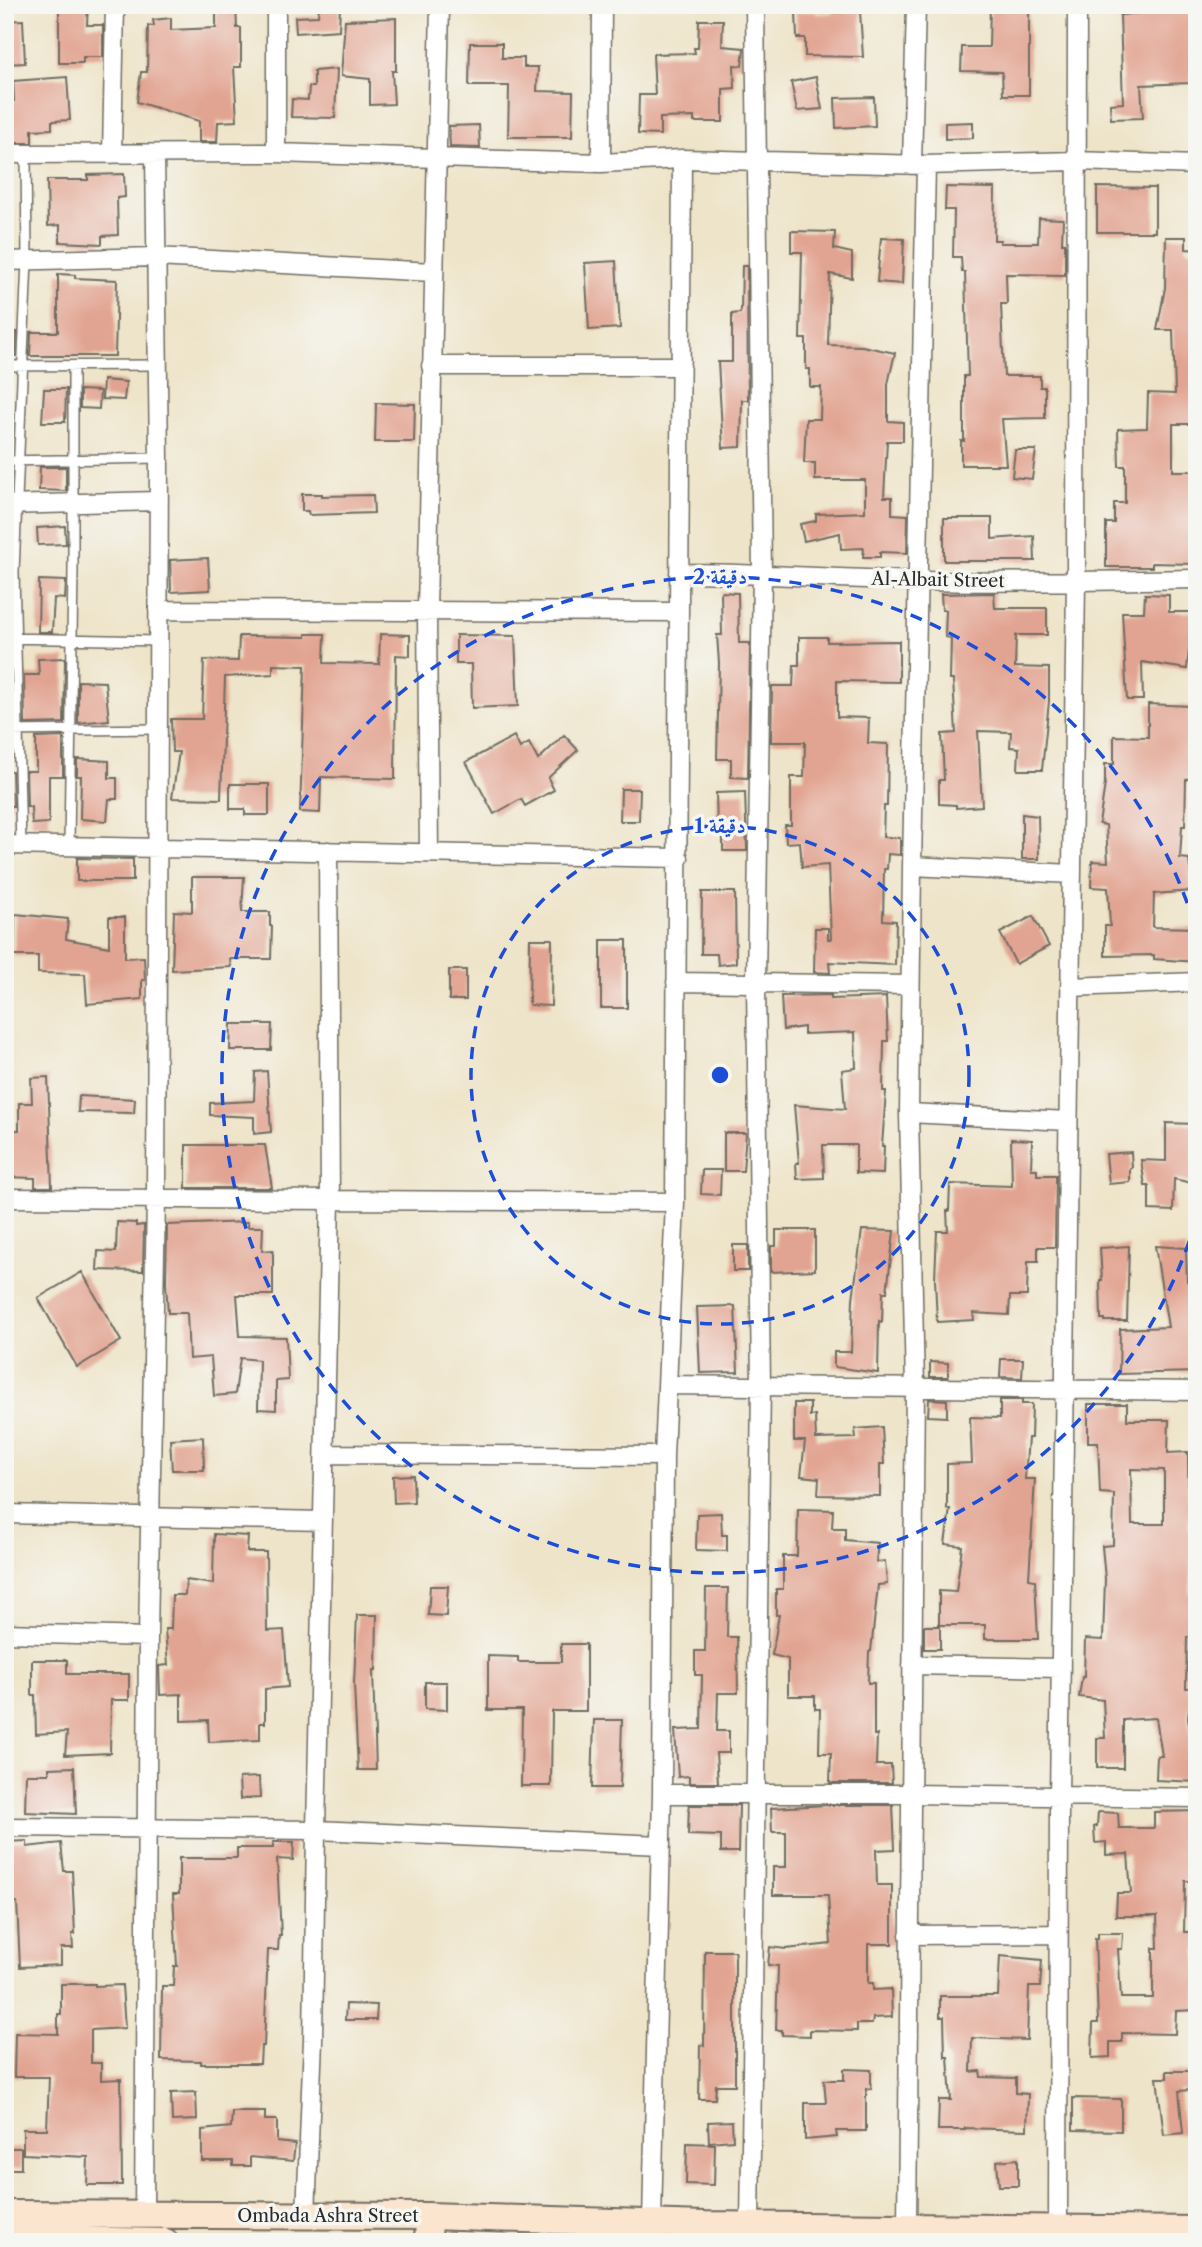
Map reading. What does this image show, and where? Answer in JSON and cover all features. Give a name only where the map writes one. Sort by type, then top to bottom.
[{"type":"main road","name":"Ombada Ashra Street","points":[[5,2214],[306,2215],[429,2229],[652,2222],[750,2226],[1197,2230]]},
{"type":"main road","points":[[5,2239],[165,2242]]},
{"type":"street","points":[[111,154],[115,5]]},
{"type":"street","points":[[276,5],[276,153]]},
{"type":"street","points":[[429,853],[427,611],[440,5]]},
{"type":"street","points":[[601,163],[602,5]]},
{"type":"street","points":[[750,2226],[761,1385],[756,983],[762,573],[755,5]]},
{"type":"street","points":[[907,2227],[909,1794],[915,1388],[909,1113],[917,581],[919,165],[916,5]]},
{"type":"street","points":[[1058,2229],[1059,1797],[1076,582],[1077,5]]},
{"type":"street","points":[[5,154],[276,153],[601,163],[682,159],[919,165],[1077,161],[1197,165]]},
{"type":"street","points":[[144,2215],[149,1516],[156,1198],[158,848],[159,458],[155,154]]},
{"type":"street","points":[[652,2222],[662,1794],[664,1456],[675,1202],[682,159]]},
{"type":"street","points":[[5,261],[156,257],[433,272]]},
{"type":"street","points":[[431,366],[681,366]]},
{"type":"street","points":[[10,505],[158,501]]},
{"type":"street","name":"Al-Albait Street","points":[[679,573],[762,573],[917,581],[1076,582],[1197,579]]},
{"type":"street","points":[[158,610],[679,612]]},
{"type":"street","points":[[13,845],[679,858]]},
{"type":"street","points":[[306,2215],[313,2040],[330,1200],[328,851]]},
{"type":"street","points":[[912,866],[1072,874]]},
{"type":"street","points":[[676,982],[910,985]]},
{"type":"street","points":[[1070,987],[1197,982]]},
{"type":"street","points":[[909,1113],[1068,1121]]},
{"type":"street","points":[[5,1198],[675,1202]]},
{"type":"street","points":[[667,1385],[1197,1391]]},
{"type":"street","points":[[325,1454],[664,1456]]},
{"type":"street","points":[[5,1514],[323,1521]]},
{"type":"street","points":[[5,1633],[148,1637]]},
{"type":"street","points":[[912,1665],[1061,1668]]},
{"type":"street","points":[[662,1794],[1197,1798]]},
{"type":"street","points":[[5,1827],[316,1830],[661,1846]]},
{"type":"street","points":[[909,1935],[1058,1934]]},
{"type":"street","points":[[89,2213],[93,2241]]},
{"type":"lane","points":[[13,845],[18,731],[17,639],[10,505],[19,460],[27,260],[26,154]]},
{"type":"lane","points":[[5,366],[158,365]]},
{"type":"lane","points":[[69,846],[72,366]]},
{"type":"lane","points":[[5,461],[159,458]]},
{"type":"lane","points":[[5,638],[158,641]]},
{"type":"lane","points":[[5,731],[157,729]]},
{"type":"building","points":[[59,5],[88,5],[87,25],[103,25],[103,57],[83,57],[83,63],[59,63]]},
{"type":"building","points":[[216,5],[236,5],[237,28],[241,28],[241,67],[234,67],[237,121],[218,122],[217,142],[199,142],[199,121],[137,102],[141,72],[147,72],[148,26],[154,26],[153,20],[171,18],[171,30],[216,28]]},
{"type":"building","points":[[990,5],[1029,5],[1029,95],[1003,95],[1002,72],[961,71],[962,47],[989,47]]},
{"type":"building","points":[[319,6],[340,6],[339,30],[296,33],[295,17],[318,16]]},
{"type":"building","points":[[1152,6],[1195,6],[1191,83],[1141,85],[1143,118],[1111,119],[1110,104],[1123,103],[1120,15],[1152,12]]},
{"type":"building","points":[[816,11],[816,14],[860,11],[863,57],[805,56],[805,38],[797,38],[796,12]]},
{"type":"building","points":[[396,18],[396,71],[392,71],[394,104],[370,105],[370,79],[341,76],[345,20]]},
{"type":"building","points":[[23,20],[25,63],[5,64],[5,21]]},
{"type":"building","points":[[699,20],[723,20],[722,46],[744,48],[742,66],[734,65],[735,88],[723,89],[723,122],[694,122],[694,117],[660,118],[660,135],[638,134],[639,95],[655,95],[653,54],[695,53],[694,48],[698,48]]},
{"type":"building","points":[[470,43],[502,43],[502,58],[524,58],[524,67],[538,67],[537,91],[573,92],[572,137],[508,137],[509,86],[469,86]]},
{"type":"building","points":[[337,69],[335,118],[291,117],[292,99],[308,100],[309,87],[314,87],[314,71]]},
{"type":"building","points":[[67,77],[70,120],[52,121],[52,129],[32,130],[32,143],[5,143],[5,101],[14,101],[13,81]]},
{"type":"building","points":[[816,77],[822,109],[797,111],[791,82]]},
{"type":"building","points":[[874,97],[875,126],[836,128],[835,98]]},
{"type":"building","points":[[973,122],[973,138],[945,139],[945,123]]},
{"type":"building","points":[[479,125],[480,148],[450,147],[449,126]]},
{"type":"building","points":[[124,174],[125,197],[117,198],[118,235],[102,236],[102,244],[60,242],[60,225],[48,226],[47,180],[88,180],[88,175]]},
{"type":"building","points":[[946,187],[995,188],[994,240],[1000,240],[1000,243],[1038,243],[1039,218],[1063,219],[1065,275],[1006,274],[1007,304],[1001,304],[1004,376],[1040,376],[1040,387],[1045,387],[1045,418],[1002,419],[1006,465],[961,465],[961,441],[964,441],[964,376],[968,376],[965,272],[962,272],[961,257],[953,257],[954,210],[945,210]]},
{"type":"building","points":[[1097,187],[1155,188],[1155,232],[1097,232]]},
{"type":"building","points":[[791,231],[835,232],[834,249],[852,253],[852,278],[830,274],[828,345],[862,346],[895,353],[888,384],[888,421],[903,422],[903,441],[887,441],[884,497],[892,497],[892,514],[908,515],[907,553],[880,552],[880,557],[863,557],[864,548],[841,549],[840,533],[804,541],[800,524],[816,521],[816,514],[865,512],[865,480],[815,480],[815,463],[804,463],[806,419],[820,419],[821,387],[810,387],[810,369],[806,369],[806,339],[800,339],[802,252],[791,252]]},
{"type":"building","points":[[1166,237],[1186,237],[1186,249],[1197,250],[1197,424],[1173,424],[1173,471],[1197,471],[1197,547],[1194,547],[1194,564],[1152,563],[1152,567],[1106,567],[1106,523],[1114,523],[1114,503],[1125,503],[1125,466],[1119,466],[1118,429],[1147,428],[1148,393],[1175,394],[1173,330],[1157,330],[1165,288]]},
{"type":"building","points":[[881,238],[904,239],[902,284],[877,282]]},
{"type":"building","points":[[616,261],[620,328],[589,330],[585,263]]},
{"type":"building","points":[[742,266],[747,266],[748,400],[742,400],[741,447],[723,448],[718,362],[732,362],[732,314],[740,313],[741,310]]},
{"type":"building","points":[[58,274],[75,275],[75,278],[117,280],[115,356],[30,356],[31,332],[58,332]]},
{"type":"building","points":[[5,332],[17,332],[16,356],[5,355]]},
{"type":"building","points":[[103,380],[126,382],[124,400],[102,399]]},
{"type":"building","points":[[44,389],[66,389],[65,422],[42,422]]},
{"type":"building","points":[[80,390],[100,391],[99,409],[80,408]]},
{"type":"building","points":[[376,403],[415,404],[414,442],[375,442]]},
{"type":"building","points":[[1015,450],[1036,450],[1032,479],[1012,477]]},
{"type":"building","points":[[40,467],[66,467],[66,491],[39,490]]},
{"type":"building","points":[[302,494],[373,495],[374,513],[309,515],[308,511],[302,511]]},
{"type":"building","points":[[944,518],[992,518],[992,539],[1034,536],[1035,561],[944,561]]},
{"type":"building","points":[[65,526],[66,544],[38,545],[37,528]]},
{"type":"building","points":[[208,558],[210,590],[171,592],[170,560]]},
{"type":"building","points":[[39,580],[66,581],[65,599],[54,598],[52,632],[38,632]]},
{"type":"building","points":[[721,592],[738,593],[739,643],[750,643],[748,778],[731,777],[731,759],[717,759],[717,635],[722,635]]},
{"type":"building","points":[[994,593],[995,608],[1047,608],[1047,635],[1016,635],[1015,667],[1049,668],[1049,701],[1042,770],[1018,770],[1019,748],[1010,747],[1011,732],[978,731],[982,806],[956,808],[956,805],[939,804],[939,780],[944,780],[942,734],[956,733],[953,680],[950,680],[951,638],[945,637],[946,610],[942,610],[941,594]]},
{"type":"building","points":[[1145,594],[1169,595],[1169,612],[1197,612],[1197,639],[1190,639],[1187,669],[1142,662],[1143,700],[1127,700],[1122,612],[1144,612]]},
{"type":"building","points":[[306,634],[325,634],[324,663],[379,664],[380,634],[410,635],[410,656],[396,655],[395,779],[321,777],[320,813],[300,812],[305,666],[273,665],[273,674],[225,677],[221,799],[172,798],[179,752],[172,752],[171,719],[202,719],[204,660],[238,661],[239,636],[306,637]]},
{"type":"building","points":[[456,635],[515,636],[518,706],[472,708],[471,664],[456,664]]},
{"type":"building","points":[[799,637],[827,637],[827,642],[899,641],[899,682],[837,681],[837,717],[869,718],[868,743],[888,744],[887,806],[884,806],[883,837],[900,838],[900,855],[888,854],[887,869],[884,869],[883,920],[896,921],[895,965],[829,962],[830,973],[814,972],[815,928],[828,928],[828,939],[831,939],[828,865],[802,867],[800,842],[786,843],[785,825],[791,825],[791,777],[804,777],[805,742],[771,742],[772,686],[793,686],[794,665],[799,665]]},
{"type":"building","points":[[65,658],[64,723],[25,724],[24,675],[39,675],[38,659]]},
{"type":"building","points":[[5,675],[10,675],[11,724],[5,724]]},
{"type":"building","points":[[78,681],[105,682],[109,720],[78,723]]},
{"type":"building","points":[[1148,704],[1190,706],[1190,737],[1194,737],[1195,778],[1186,779],[1185,826],[1182,826],[1180,858],[1189,859],[1192,891],[1154,894],[1153,927],[1197,928],[1197,962],[1154,959],[1154,955],[1105,956],[1105,926],[1110,926],[1108,888],[1091,887],[1092,861],[1108,862],[1106,825],[1099,824],[1105,764],[1114,764],[1114,736],[1148,737]]},
{"type":"building","points":[[564,735],[578,750],[548,778],[554,790],[525,806],[521,799],[494,814],[466,762],[514,736],[520,748],[529,743],[538,760]]},
{"type":"building","points":[[63,737],[63,776],[49,776],[49,823],[32,824],[31,807],[27,807],[26,771],[36,771],[36,738]]},
{"type":"building","points":[[77,759],[109,761],[109,778],[117,778],[117,799],[109,799],[107,821],[80,819],[81,776],[77,776]]},
{"type":"building","points":[[5,770],[12,771],[13,806],[5,806]]},
{"type":"building","points":[[230,784],[269,784],[269,815],[245,815],[245,809],[230,809]]},
{"type":"building","points":[[621,789],[640,789],[639,821],[620,821]]},
{"type":"building","points":[[745,792],[747,851],[723,851],[723,827],[717,827],[716,793]]},
{"type":"building","points":[[1022,814],[1038,816],[1039,859],[1022,859]]},
{"type":"building","points":[[77,858],[133,859],[133,881],[77,881]]},
{"type":"building","points":[[192,877],[244,877],[242,912],[270,912],[271,959],[230,959],[231,967],[172,970],[174,911],[192,912]]},
{"type":"building","points":[[702,892],[735,892],[736,963],[718,965],[717,954],[701,954]]},
{"type":"building","points":[[15,914],[68,919],[66,939],[109,947],[109,917],[125,917],[125,958],[144,957],[142,999],[87,1004],[85,974],[38,973],[38,956],[14,956]]},
{"type":"building","points":[[1033,916],[1049,946],[1016,964],[1000,933]]},
{"type":"building","points":[[530,939],[552,939],[551,1006],[529,1005]]},
{"type":"building","points":[[601,940],[627,940],[627,1008],[601,1008]]},
{"type":"building","points":[[449,970],[466,970],[466,1000],[449,1000]]},
{"type":"building","points":[[831,995],[831,999],[886,997],[888,1041],[884,1041],[883,1091],[886,1091],[883,1174],[856,1173],[856,1145],[823,1145],[824,1178],[797,1179],[796,1163],[799,1163],[794,1105],[845,1109],[842,1070],[856,1068],[855,1032],[804,1034],[804,1027],[783,1030],[781,996]]},
{"type":"building","points":[[231,1024],[272,1024],[271,1050],[230,1050]]},
{"type":"building","points":[[267,1071],[271,1132],[254,1134],[254,1117],[210,1115],[210,1103],[254,1101],[255,1072]]},
{"type":"building","points":[[48,1077],[52,1187],[35,1187],[35,1178],[5,1177],[5,1147],[10,1147],[10,1130],[19,1130],[19,1103],[32,1103],[31,1078]]},
{"type":"building","points":[[79,1096],[135,1099],[134,1113],[78,1112]]},
{"type":"building","points":[[1166,1123],[1195,1124],[1194,1173],[1192,1183],[1174,1179],[1173,1211],[1149,1210],[1149,1186],[1145,1186],[1141,1160],[1166,1161]]},
{"type":"building","points":[[724,1133],[746,1133],[743,1171],[724,1171]]},
{"type":"building","points":[[1011,1139],[1032,1140],[1031,1169],[1037,1169],[1037,1175],[1056,1175],[1055,1247],[1038,1247],[1038,1261],[1028,1261],[1027,1296],[1010,1296],[1009,1315],[973,1313],[974,1320],[937,1322],[937,1231],[948,1231],[950,1184],[1012,1186]]},
{"type":"building","points":[[186,1145],[265,1145],[272,1188],[186,1188]]},
{"type":"building","points":[[1131,1152],[1130,1182],[1109,1184],[1106,1154]]},
{"type":"building","points":[[702,1170],[721,1170],[720,1195],[701,1194]]},
{"type":"building","points":[[117,1222],[144,1225],[143,1271],[97,1270],[98,1251],[116,1252]]},
{"type":"building","points":[[248,1222],[248,1227],[263,1227],[262,1251],[273,1250],[273,1295],[237,1295],[240,1336],[286,1337],[288,1380],[276,1381],[276,1410],[258,1409],[259,1360],[240,1358],[235,1394],[214,1396],[211,1357],[189,1359],[187,1313],[168,1313],[167,1225]]},
{"type":"building","points":[[776,1230],[815,1230],[815,1270],[771,1272],[771,1246],[776,1246]]},
{"type":"building","points":[[862,1230],[894,1231],[887,1292],[883,1292],[882,1322],[879,1321],[878,1373],[834,1367],[834,1352],[851,1352],[853,1299]]},
{"type":"building","points":[[733,1245],[748,1245],[748,1271],[733,1271]]},
{"type":"building","points":[[1129,1246],[1127,1321],[1105,1321],[1101,1319],[1100,1248]]},
{"type":"building","points":[[1155,1246],[1186,1248],[1187,1281],[1197,1281],[1197,1372],[1119,1374],[1120,1329],[1168,1327]]},
{"type":"building","points":[[82,1272],[121,1341],[77,1367],[38,1298]]},
{"type":"building","points":[[735,1306],[738,1372],[700,1373],[697,1307]]},
{"type":"building","points":[[1001,1359],[1023,1359],[1022,1378],[1000,1377]]},
{"type":"building","points":[[930,1362],[948,1363],[948,1377],[930,1377]]},
{"type":"building","points":[[929,1399],[947,1400],[947,1417],[928,1416]]},
{"type":"building","points":[[1000,1400],[1022,1400],[1022,1404],[1032,1404],[1031,1438],[1028,1438],[1025,1479],[1035,1479],[1029,1579],[1035,1580],[1038,1639],[985,1639],[985,1625],[939,1625],[939,1591],[956,1592],[962,1546],[945,1544],[950,1509],[947,1509],[947,1464],[972,1463],[970,1417],[1000,1418]]},
{"type":"building","points":[[794,1403],[810,1403],[810,1416],[815,1416],[816,1439],[856,1438],[855,1429],[882,1427],[884,1464],[880,1464],[880,1496],[818,1495],[819,1478],[801,1476],[805,1441],[794,1441]]},
{"type":"building","points":[[1088,1404],[1127,1404],[1127,1420],[1169,1420],[1168,1453],[1188,1452],[1189,1529],[1193,1547],[1190,1594],[1197,1594],[1197,1637],[1187,1637],[1186,1688],[1192,1688],[1188,1717],[1197,1782],[1156,1780],[1157,1756],[1162,1756],[1156,1718],[1123,1720],[1123,1768],[1097,1768],[1097,1738],[1105,1738],[1103,1700],[1079,1697],[1084,1677],[1085,1639],[1103,1640],[1105,1579],[1102,1546],[1113,1545],[1114,1494],[1100,1493],[1098,1442],[1088,1442]],"holes":[[[1131,1469],[1164,1470],[1164,1524],[1132,1524]]]},
{"type":"building","points":[[203,1437],[204,1470],[172,1470],[170,1439]]},
{"type":"building","points":[[413,1475],[414,1502],[394,1503],[393,1476]]},
{"type":"building","points":[[798,1509],[833,1510],[832,1528],[845,1528],[845,1540],[878,1543],[876,1562],[885,1561],[887,1584],[878,1585],[869,1652],[868,1683],[874,1683],[876,1765],[891,1765],[892,1783],[830,1783],[831,1753],[819,1753],[820,1709],[815,1709],[815,1696],[788,1696],[788,1659],[772,1655],[779,1615],[776,1615],[776,1589],[783,1589],[783,1556],[797,1556]]},
{"type":"building","points":[[721,1513],[722,1535],[727,1535],[727,1551],[696,1550],[697,1514]]},
{"type":"building","points":[[214,1534],[248,1536],[247,1552],[266,1552],[267,1631],[284,1630],[288,1687],[265,1689],[265,1723],[260,1723],[260,1740],[209,1742],[208,1720],[181,1721],[181,1694],[160,1695],[159,1666],[168,1665],[165,1629],[171,1629],[172,1595],[185,1595],[186,1580],[213,1584]]},
{"type":"building","points":[[430,1586],[448,1586],[446,1616],[428,1615]]},
{"type":"building","points":[[706,1588],[728,1588],[727,1637],[737,1637],[738,1693],[718,1693],[717,1731],[729,1731],[729,1753],[716,1753],[718,1783],[689,1783],[689,1776],[678,1777],[675,1730],[701,1729],[702,1675],[695,1675],[695,1651],[705,1651]]},
{"type":"building","points":[[357,1615],[377,1615],[376,1670],[373,1670],[376,1770],[358,1770],[354,1684]]},
{"type":"building","points":[[924,1626],[940,1626],[940,1649],[924,1649]]},
{"type":"building","points":[[561,1644],[586,1644],[586,1711],[552,1711],[551,1786],[521,1786],[522,1710],[488,1710],[488,1656],[518,1657],[518,1662],[561,1662]]},
{"type":"building","points":[[32,1660],[67,1660],[67,1674],[129,1674],[129,1700],[111,1700],[110,1753],[65,1755],[67,1732],[36,1734]]},
{"type":"building","points":[[425,1682],[447,1682],[447,1710],[425,1709]]},
{"type":"building","points":[[594,1720],[622,1720],[620,1788],[592,1788]]},
{"type":"building","points":[[74,1767],[76,1814],[25,1812],[26,1774],[49,1774],[49,1768]]},
{"type":"building","points":[[259,1777],[260,1798],[240,1799],[239,1778]]},
{"type":"building","points":[[689,1805],[739,1805],[738,1852],[721,1852],[721,1836],[688,1835]]},
{"type":"building","points":[[893,1805],[895,1849],[876,1850],[877,1885],[892,1885],[892,1944],[868,1944],[868,1983],[873,1983],[873,1990],[891,1989],[892,2017],[873,2018],[872,2024],[857,2024],[857,2031],[810,2030],[810,2036],[782,2035],[782,2030],[776,2030],[778,1966],[768,1965],[770,1947],[786,1949],[831,1944],[828,1895],[773,1895],[773,1867],[786,1867],[786,1832],[772,1832],[771,1808]]},
{"type":"building","points":[[1197,1811],[1197,1881],[1185,1881],[1184,1932],[1197,1932],[1197,2010],[1176,2011],[1175,2034],[1122,2033],[1122,2042],[1110,2042],[1110,2057],[1092,2058],[1093,2023],[1098,2023],[1095,1938],[1098,1939],[1098,1933],[1123,1933],[1122,1949],[1118,1949],[1121,1998],[1153,1998],[1153,1948],[1158,1948],[1157,1916],[1116,1916],[1117,1893],[1131,1893],[1128,1854],[1106,1855],[1106,1842],[1095,1843],[1094,1827],[1097,1826],[1098,1812],[1118,1813],[1119,1828],[1154,1828],[1154,1812]]},
{"type":"building","points":[[27,1841],[27,1847],[61,1843],[64,1871],[72,1871],[75,1934],[72,1934],[73,1948],[61,1948],[61,1965],[20,1967],[17,1902],[7,1903],[5,1842]]},
{"type":"building","points":[[273,1842],[294,1842],[293,1860],[277,1859],[281,1935],[278,1950],[268,1950],[264,2046],[261,2046],[260,2064],[201,2064],[201,2061],[161,2060],[162,1986],[173,1986],[174,1966],[177,1966],[173,1894],[179,1894],[179,1858],[237,1858],[237,1848],[273,1848]]},
{"type":"building","points":[[705,1951],[735,1951],[735,2085],[716,2085],[715,2099],[699,2099],[700,2045],[704,2046]]},
{"type":"building","points":[[1000,1956],[1042,1960],[1040,1987],[1029,1987],[1027,2040],[972,2038],[971,2072],[980,2071],[981,2077],[1016,2078],[1016,2093],[1028,2094],[1027,2130],[938,2130],[939,2100],[951,2100],[948,2057],[945,2057],[944,2017],[940,2017],[940,1996],[998,1996]]},
{"type":"building","points":[[61,1984],[122,1985],[125,2028],[91,2030],[91,2063],[101,2063],[101,2080],[121,2079],[122,2185],[87,2185],[88,2157],[23,2154],[23,2129],[47,2129],[49,2077],[14,2077],[15,2033],[58,2034]]},
{"type":"building","points":[[346,2004],[377,2005],[376,2020],[345,2020]]},
{"type":"building","points":[[844,2069],[871,2070],[871,2089],[866,2089],[866,2131],[836,2131],[837,2137],[805,2140],[805,2103],[826,2103],[824,2080],[844,2080]]},
{"type":"building","points":[[1167,2071],[1189,2071],[1190,2090],[1179,2091],[1183,2133],[1164,2135],[1157,2078],[1167,2078]]},
{"type":"building","points":[[196,2092],[197,2120],[172,2121],[171,2093]]},
{"type":"building","points":[[1073,2098],[1121,2099],[1121,2131],[1073,2130]]},
{"type":"building","points":[[232,2112],[265,2112],[265,2120],[277,2120],[277,2142],[295,2144],[293,2161],[250,2157],[250,2166],[233,2166],[233,2161],[202,2161],[202,2130],[231,2127]]},
{"type":"building","points":[[732,2121],[733,2140],[709,2142],[708,2122]]},
{"type":"building","points":[[687,2143],[715,2144],[714,2185],[686,2184]]},
{"type":"building","points":[[5,2148],[21,2148],[21,2169],[5,2169]]},
{"type":"building","points":[[1018,2159],[1018,2186],[999,2186],[997,2161]]}]
